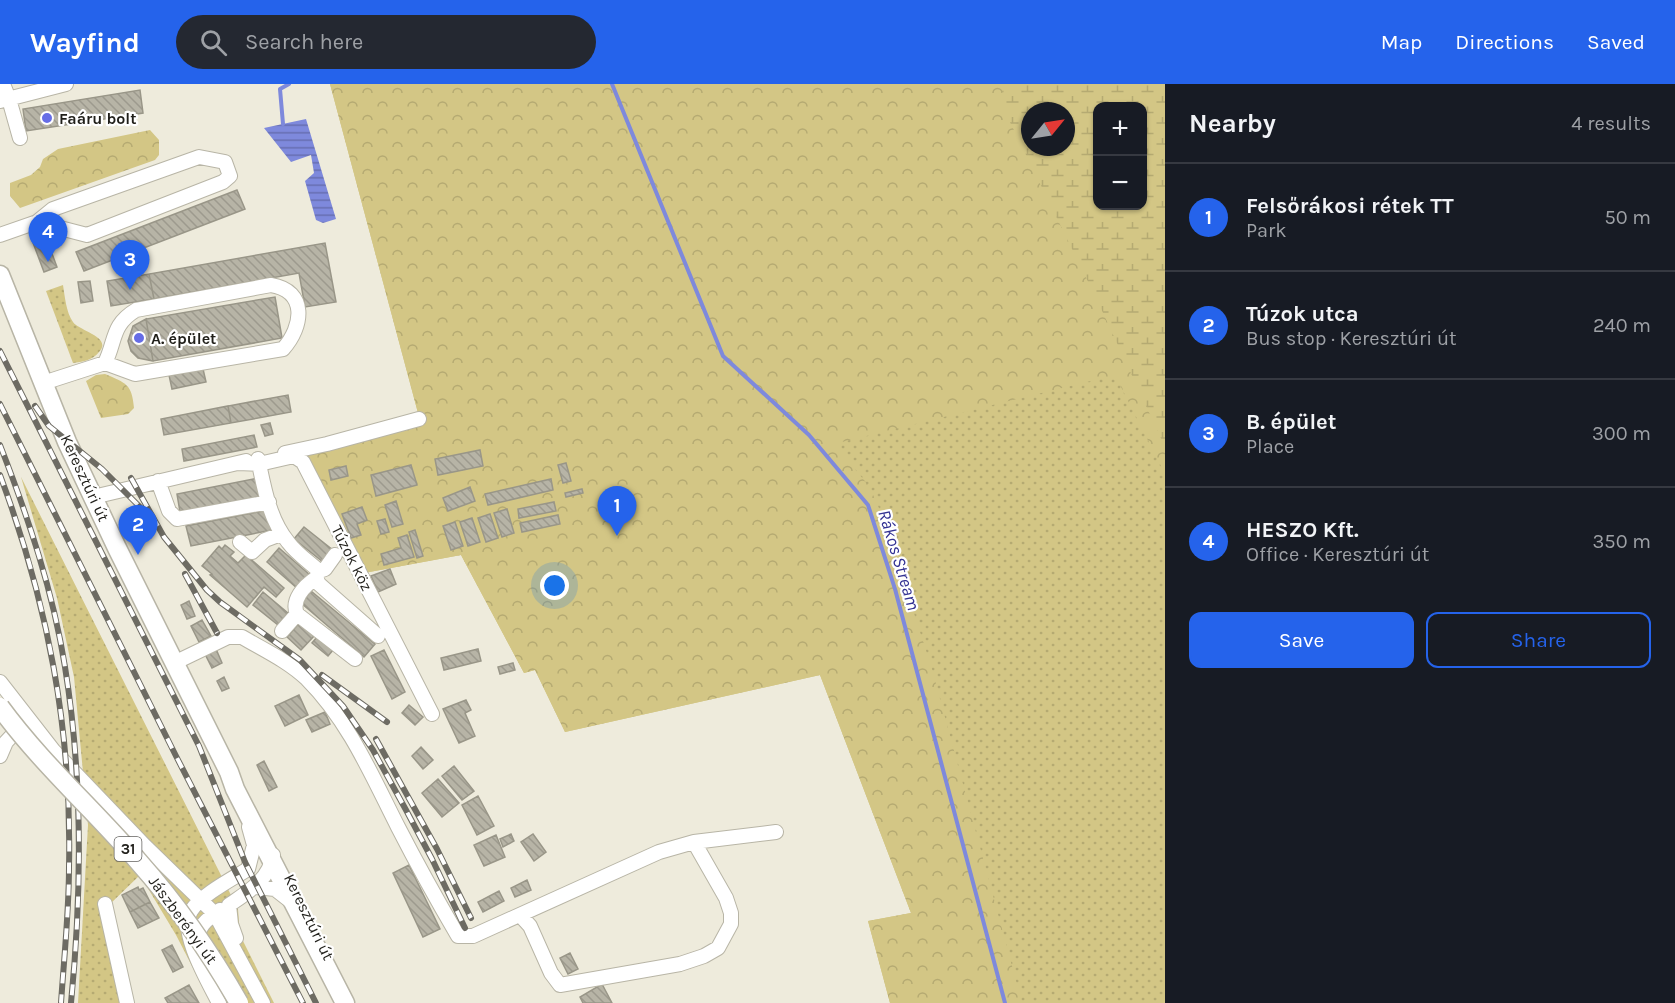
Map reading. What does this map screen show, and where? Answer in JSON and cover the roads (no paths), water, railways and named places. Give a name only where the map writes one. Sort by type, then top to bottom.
[{"type":"main road","name":"Keresztúri út","points":[[0,275],[43,383],[93,496],[232,781],[246,792],[296,908],[345,1003]]},
{"type":"main road","name":"Jászberényi út","points":[[0,707],[33,748],[140,862],[182,913],[239,1003]]},
{"type":"main road","name":"Keresztúri út","points":[[273,855],[329,956],[345,1003]]},
{"type":"street","points":[[3,84],[5,100],[20,138]]},
{"type":"street","points":[[5,100],[66,84]]},
{"type":"street","points":[[0,235],[37,222],[53,209],[199,157],[225,162],[230,176],[223,182],[87,235],[37,222]]},
{"type":"street","points":[[43,383],[105,363],[135,374],[283,349],[297,330],[298,311],[290,293],[282,287],[271,285],[136,310],[120,322],[105,363]]},
{"type":"street","points":[[93,496],[238,463],[259,462],[419,419]]},
{"type":"street","name":"Túzok köz","points":[[259,462],[294,456],[303,462],[432,714]]},
{"type":"street","points":[[259,462],[274,521],[281,534],[318,575],[319,584],[378,636]]},
{"type":"street","points":[[158,481],[169,511],[177,519],[269,502]]},
{"type":"street","points":[[240,542],[252,552],[265,540],[281,534]]},
{"type":"street","points":[[335,555],[325,569],[295,600],[294,606],[297,614],[355,659]]},
{"type":"street","points":[[282,631],[297,614]]},
{"type":"street","points":[[174,663],[228,637],[236,636],[242,637],[291,666],[307,680],[343,724],[458,936],[473,936],[660,852],[694,842],[776,832]]},
{"type":"street","name":"Jászberényi út","points":[[0,682],[27,719],[66,764],[170,870],[197,904],[215,914],[263,1003]]},
{"type":"street","points":[[0,756],[3,743],[27,719]]},
{"type":"street","points":[[232,781],[237,803],[253,838],[253,854],[248,869]]},
{"type":"street","points":[[520,915],[530,926],[551,973],[560,985],[680,964],[704,956],[718,948],[731,924],[731,914],[726,898],[694,842]]},
{"type":"street","points":[[197,904],[273,855]]},
{"type":"street","points":[[199,961],[197,938],[199,930],[207,919],[256,886],[273,855]]},
{"type":"street","points":[[170,870],[217,889]]},
{"type":"street","points":[[256,886],[280,891],[296,908]]},
{"type":"street","points":[[105,904],[127,1003]]},
{"type":"street","name":"Jászberényi út","points":[[197,904],[188,919],[188,929],[199,961],[219,1003]]},
{"type":"street","points":[[229,905],[231,924],[255,988]]},
{"type":"water","points":[[306,119],[336,219],[323,223],[316,220],[305,181],[314,173],[311,155],[291,162],[264,128]]},
{"type":"waterway","points":[[283,124],[280,89],[289,84]]},
{"type":"waterway","name":"Rákos Stream","points":[[612,84],[723,356],[809,435],[868,505],[895,589],[1005,1003]]},
{"type":"railway","points":[[0,351],[199,746],[245,862],[316,1003]]},
{"type":"railway","points":[[0,404],[176,756],[303,1003]]},
{"type":"railway","points":[[35,406],[49,426],[102,469],[140,507]]},
{"type":"railway","points":[[0,445],[47,582],[60,639],[71,709],[79,835],[79,877],[71,1003]]},
{"type":"railway","points":[[0,475],[17,523],[44,619],[61,716],[69,816],[67,918],[61,1003]]},
{"type":"railway","points":[[131,478],[164,537],[207,590],[300,660],[343,706],[373,750],[406,810],[465,928]]},
{"type":"railway","points":[[185,574],[217,633]]},
{"type":"railway","points":[[322,675],[387,722]]},
{"type":"railway","points":[[376,739],[437,849],[471,918]]},
{"type":"place","name":"Faáru bolt","points":[[47,118]]},
{"type":"place","name":"HESZO Kft.","points":[[48,262]]},
{"type":"place","name":"B. épület","points":[[130,290]]},
{"type":"place","name":"A. épület","points":[[139,338]]},
{"type":"place","name":"Felsőrákosi rétek TT","points":[[617,536]]},
{"type":"place","name":"Túzok utca","points":[[138,555]]}]
